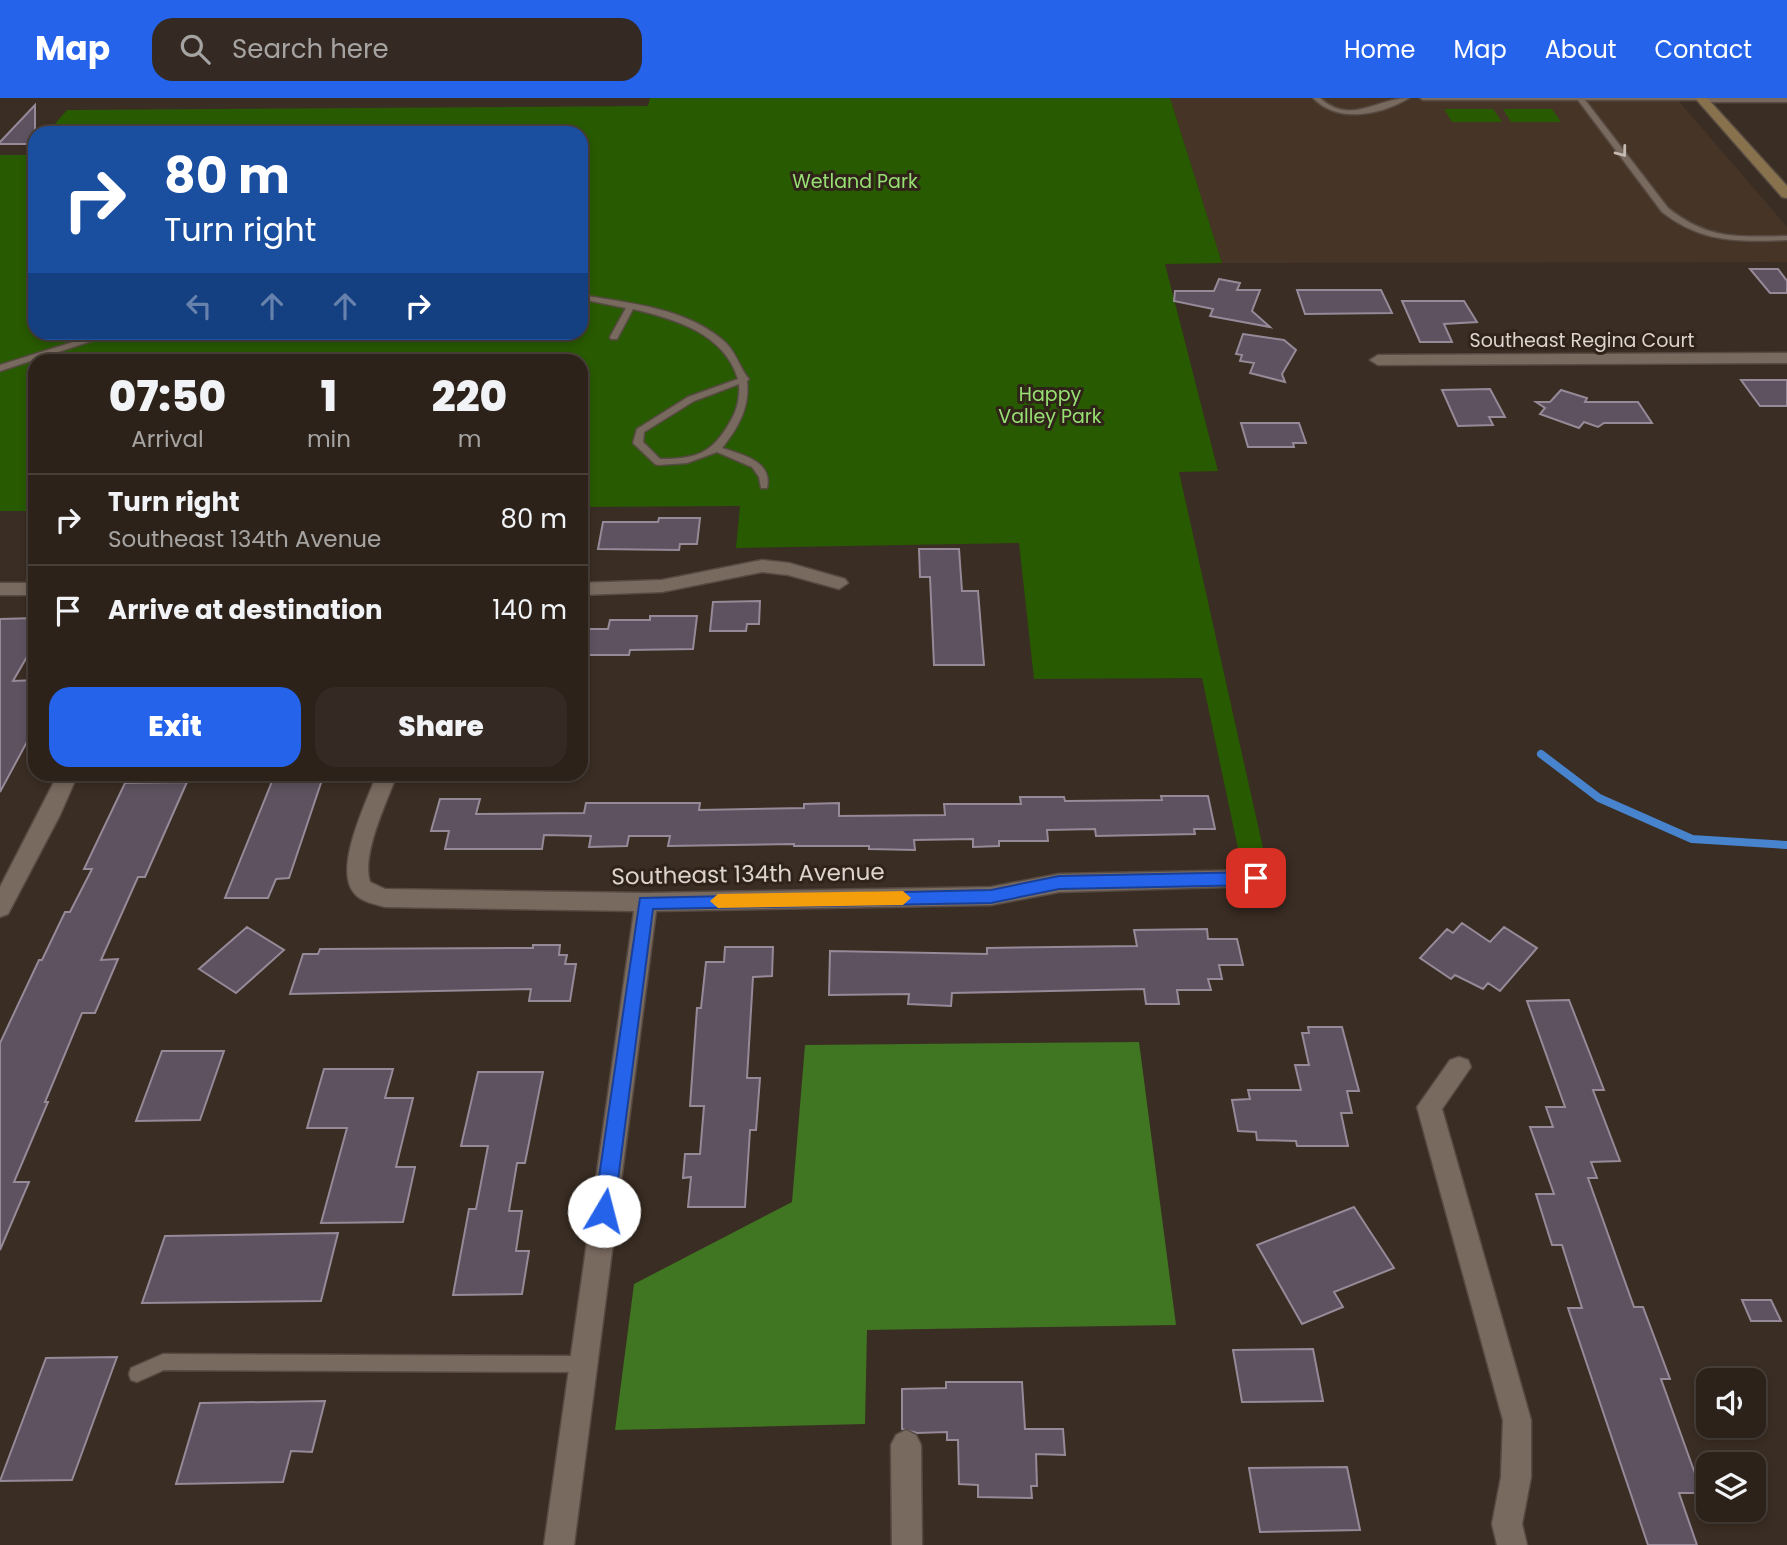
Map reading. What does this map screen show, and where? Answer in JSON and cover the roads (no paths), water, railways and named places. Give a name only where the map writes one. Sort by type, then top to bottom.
[{"type":"main road","points":[[1701,98],[1787,194]]},
{"type":"street","points":[[1701,98],[1787,98]]},
{"type":"street","name":"Southeast Regina Court","points":[[1378,360],[1787,358]]},
{"type":"street","points":[[588,589],[662,586],[762,566],[789,569],[839,583]]},
{"type":"street","points":[[0,589],[28,589]]},
{"type":"street","points":[[0,908],[50,815],[65,781]]},
{"type":"street","name":"Southeast 134th Avenue","points":[[385,781],[358,862],[358,881],[368,892],[385,898],[646,902],[991,896],[1059,883],[1256,878]]},
{"type":"street","points":[[559,1545],[646,902]]},
{"type":"street","points":[[1458,1067],[1429,1107],[1517,1420],[1516,1477],[1507,1524],[1512,1545]]},
{"type":"street","points":[[906,1445],[907,1545]]},
{"type":"lane","points":[[1316,98],[1331,110],[1367,113],[1406,98]]},
{"type":"lane","points":[[1423,98],[1701,98]]},
{"type":"lane","points":[[1581,98],[1665,210],[1682,225],[1721,237],[1787,238]]},
{"type":"lane","points":[[588,298],[631,306],[680,320],[713,337],[738,365],[745,379],[741,414],[717,449],[685,462],[658,462],[638,443],[640,431],[691,399],[745,379]]},
{"type":"lane","points":[[614,337],[631,306]]},
{"type":"lane","points":[[45,354],[89,340]]},
{"type":"lane","points":[[0,368],[28,359]]},
{"type":"lane","points":[[717,449],[756,464],[763,472],[764,486]]},
{"type":"lane","points":[[137,1374],[163,1362],[583,1364]]},
{"type":"waterway","points":[[1541,754],[1599,798],[1692,839],[1787,845]]},
{"type":"park label","name":"Wetland Park","points":[[855,181]]},
{"type":"park label","name":"Happy Valley Park","points":[[1050,405]]}]
